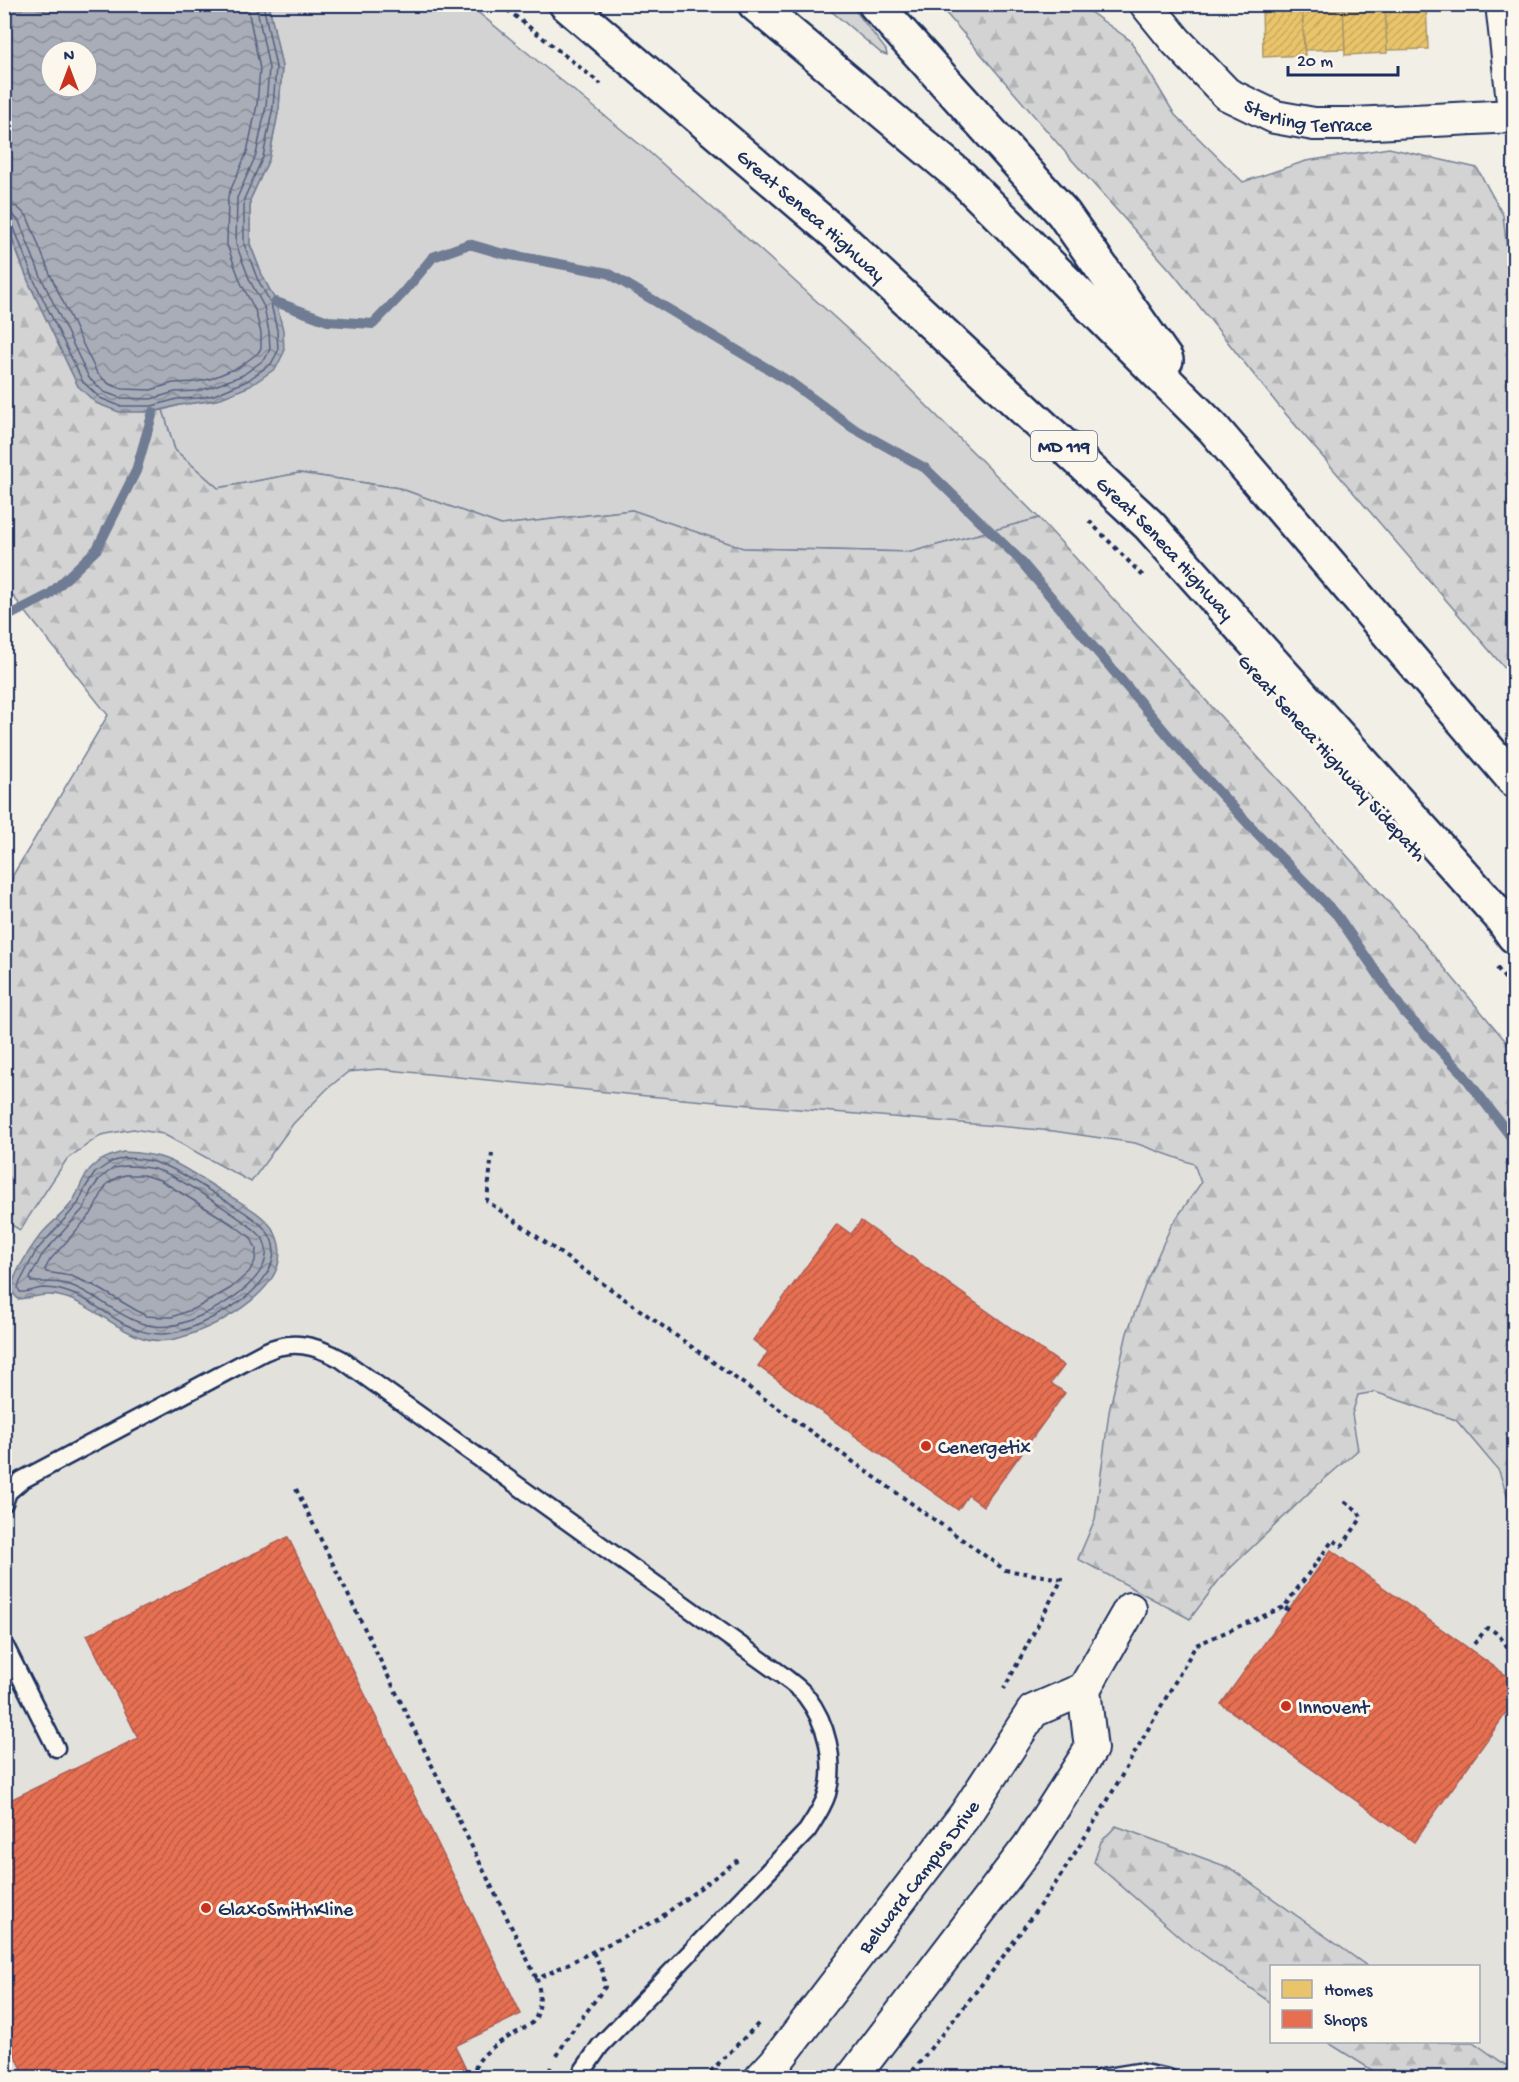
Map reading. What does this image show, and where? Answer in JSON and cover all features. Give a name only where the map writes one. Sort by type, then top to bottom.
[{"type":"main road","name":"Great Seneca Highway","points":[[566,4],[835,233],[1149,525],[1499,915],[1515,936]]},
{"type":"main road","points":[[755,4],[962,178],[1213,428],[1515,780]]},
{"type":"main road","points":[[874,4],[1063,213],[1213,428]]},
{"type":"street","name":"Sterling Terrace","points":[[1146,4],[1176,41],[1227,94],[1275,117],[1314,124],[1354,124],[1515,116]]},
{"type":"street","points":[[1502,4],[1515,110]]},
{"type":"street","points":[[852,2078],[1029,1846],[1091,1749],[1084,1689],[1130,1609]]},
{"type":"street","name":"Belward Campus Drive","points":[[761,2078],[775,2063],[965,1815],[1034,1711],[1084,1689]]},
{"type":"lane","points":[[4,1503],[8,1492],[22,1480],[264,1352],[286,1345],[310,1346],[324,1350],[350,1366],[772,1668],[804,1694],[822,1722],[829,1749],[830,1777],[826,1796],[818,1814],[807,1831],[600,2046],[578,2078]]},
{"type":"lane","points":[[4,1644],[56,1748]]},
{"type":"lane","points":[[1101,2078],[1138,2073],[1169,2078]]},
{"type":"path","points":[[500,4],[604,87]]},
{"type":"path","points":[[1084,516],[1150,583]]},
{"type":"path","points":[[1493,963],[1515,990]]},
{"type":"path","points":[[492,1153],[487,1201],[1005,1570],[1062,1579],[1002,1692]]},
{"type":"path","points":[[296,1489],[537,1979],[540,2001],[536,2019],[531,2025],[482,2055],[473,2071],[475,2078]]},
{"type":"path","points":[[1196,1645],[1286,1608],[1333,1540],[1342,1546],[1360,1520],[1358,1511],[1344,1501]]},
{"type":"path","points":[[1474,1644],[1484,1631],[1491,1629],[1515,1657]]},
{"type":"path","points":[[537,1979],[657,1920],[743,1856]]},
{"type":"path","points":[[546,2078],[567,2038],[605,1988],[603,1972],[593,1952]]},
{"type":"path","points":[[704,2078],[767,2013]]},
{"type":"shaded area","points":[[4,993],[1244,1034],[1514,1283],[1514,2077],[5,2078]]},
{"type":"green space","points":[[269,5],[469,5],[649,152],[767,256],[878,357],[1039,518],[911,552],[742,548],[632,510],[501,525],[399,488],[300,473],[218,488],[175,450],[163,410],[179,405],[216,400],[276,302],[250,244],[250,200],[269,159],[279,108],[282,67]]},
{"type":"green space","points":[[824,5],[851,5],[886,50],[887,55],[881,53]]},
{"type":"green space","points":[[939,5],[1080,5],[1130,40],[1175,115],[1243,182],[1306,161],[1389,148],[1477,168],[1503,215],[1514,311],[1514,679],[1278,405],[1172,272],[1071,159]]},
{"type":"green space","points":[[4,220],[29,283],[78,386],[153,412],[163,410],[175,450],[218,488],[299,473],[399,488],[501,525],[632,510],[743,548],[911,552],[1039,518],[1395,909],[1514,1051],[1514,1516],[1499,1471],[1456,1420],[1375,1392],[1358,1395],[1352,1414],[1358,1450],[1313,1489],[1222,1576],[1190,1619],[1078,1559],[1095,1519],[1109,1412],[1127,1333],[1171,1226],[1201,1183],[1194,1164],[1135,1143],[1053,1131],[636,1095],[379,1069],[348,1072],[327,1089],[293,1124],[251,1182],[163,1134],[133,1129],[101,1135],[67,1159],[20,1230],[5,1221],[4,955],[13,875],[108,715],[5,586]]},
{"type":"green space","points":[[1116,1826],[1230,1868],[1366,1965],[1270,1965],[1270,2002],[1183,1940],[1094,1862],[1101,1842]]},
{"type":"green space","points":[[1329,2043],[1474,2043],[1514,2071],[1514,2077],[1383,2077]]},
{"type":"water","points":[[5,4],[269,5],[282,67],[279,108],[269,159],[250,200],[250,244],[276,302],[283,330],[284,352],[276,368],[250,386],[216,400],[179,405],[153,412],[119,412],[96,403],[78,386],[29,283],[5,220]]},
{"type":"water","points":[[123,1152],[162,1158],[192,1172],[248,1207],[271,1226],[280,1252],[276,1270],[266,1286],[251,1301],[214,1324],[179,1338],[162,1341],[132,1334],[78,1302],[63,1297],[46,1295],[18,1299],[16,1297],[12,1290],[13,1282],[35,1242],[70,1205],[90,1169],[101,1160]]},
{"type":"building: Homes","points":[[1262,4],[1302,4],[1305,55],[1263,57]]},
{"type":"building: Homes","points":[[1302,4],[1343,4],[1345,49],[1304,50]]},
{"type":"building: Homes","points":[[1343,4],[1385,4],[1387,53],[1345,55]]},
{"type":"building: Homes","points":[[1385,4],[1426,4],[1428,49],[1387,50]]},
{"type":"building: Shops","points":[[861,1221],[1064,1366],[1051,1383],[1065,1393],[983,1506],[968,1495],[958,1510],[758,1366],[768,1352],[753,1340],[837,1224],[851,1234]]},
{"type":"building: Shops","points":[[288,1537],[521,2014],[455,2046],[470,2078],[5,2078],[22,2069],[4,2034],[4,1803],[138,1738],[87,1635]]},
{"type":"building: Shops","points":[[1331,1550],[1514,1681],[1514,1702],[1414,1842],[1221,1704]]},
{"type":"waterway","points":[[276,302],[328,321],[373,324],[433,257],[469,244],[500,253],[608,273],[790,382],[853,428],[925,468],[1018,558],[1183,753],[1337,915],[1404,1012],[1463,1074],[1514,1141]]},
{"type":"waterway","points":[[4,618],[49,595],[97,549],[136,471],[153,412]]},
{"type":"place","name":"Cenergetix","points":[[926,1446]]},
{"type":"place","name":"Innovent","points":[[1286,1706]]},
{"type":"place","name":"GlaxoSmithKline","points":[[206,1908]]}]
